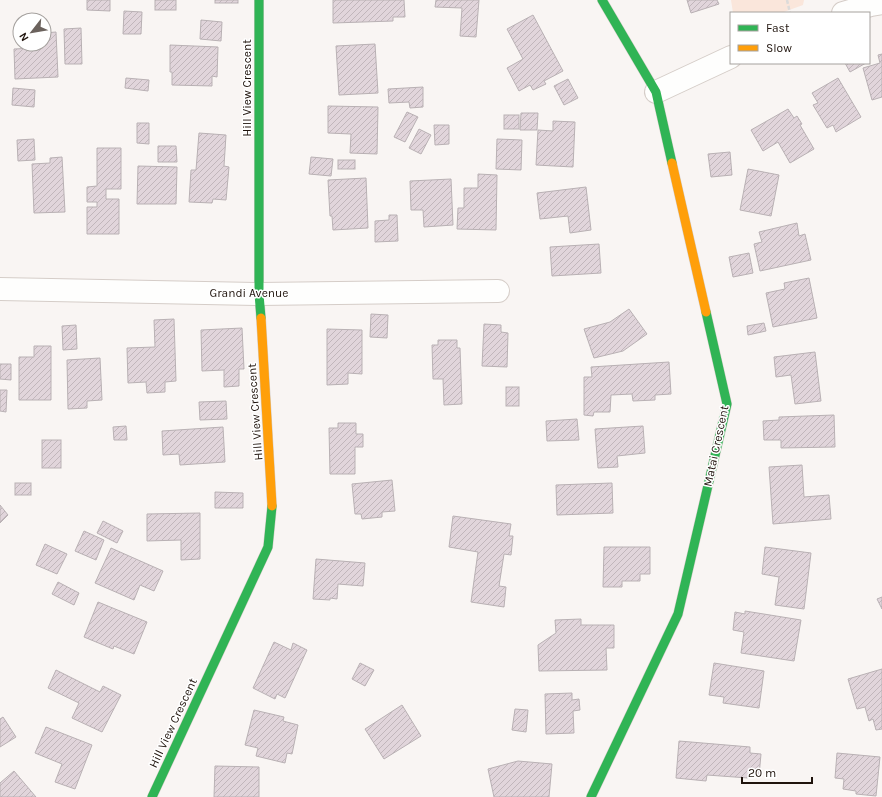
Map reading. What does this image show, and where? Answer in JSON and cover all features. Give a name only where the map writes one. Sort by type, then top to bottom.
[{"type":"street","name":"Hill View Crescent","points":[[152,797],[268,547],[273,501],[259,294],[259,0]]},
{"type":"street","name":"Matai Crescent","points":[[591,797],[678,614],[727,404],[656,92],[602,0]]},
{"type":"street","points":[[846,12],[882,3]]},
{"type":"street","points":[[656,92],[730,57]]},
{"type":"street","name":"Grandi Avenue","points":[[0,289],[259,294],[498,291]]},
{"type":"path","points":[[787,0],[790,12]]},
{"type":"shaded area","points":[[731,0],[804,0],[803,5],[784,12],[733,12]]},
{"type":"building","points":[[87,0],[110,0],[110,11],[87,10]]},
{"type":"building","points":[[155,0],[176,0],[176,10],[155,10]]},
{"type":"building","points":[[215,0],[238,0],[238,3],[215,3]]},
{"type":"building","points":[[333,0],[404,0],[405,17],[393,17],[393,21],[333,23]]},
{"type":"building","points":[[436,0],[479,0],[476,37],[460,36],[462,8],[435,7]]},
{"type":"building","points":[[687,0],[717,0],[719,4],[691,13]]},
{"type":"building","points":[[124,11],[142,12],[141,34],[123,34]]},
{"type":"building","points":[[533,15],[563,71],[544,81],[546,84],[533,90],[530,85],[519,91],[507,68],[523,59],[507,29]]},
{"type":"building","points":[[201,20],[222,22],[221,41],[200,39]]},
{"type":"building","points":[[81,28],[82,64],[65,64],[64,29]]},
{"type":"building","points":[[52,32],[56,32],[58,77],[15,79],[14,52],[52,52]]},
{"type":"building","points":[[375,44],[378,93],[339,95],[336,46]]},
{"type":"building","points":[[170,45],[218,47],[217,77],[212,76],[212,86],[172,85],[172,72],[170,72]]},
{"type":"building","points":[[882,54],[882,97],[872,100],[863,68],[880,63],[878,55]]},
{"type":"building","points":[[846,64],[864,64],[850,72]]},
{"type":"building","points":[[126,78],[149,80],[148,91],[125,88]]},
{"type":"building","points":[[838,78],[861,117],[836,132],[833,125],[827,128],[813,105],[818,103],[812,93]]},
{"type":"building","points":[[568,79],[578,98],[564,105],[554,86]]},
{"type":"building","points":[[423,87],[423,107],[410,108],[409,102],[389,103],[388,89]]},
{"type":"building","points":[[13,88],[35,90],[34,107],[12,105]]},
{"type":"building","points":[[328,106],[378,107],[377,154],[350,153],[351,134],[328,133]]},
{"type":"building","points":[[788,109],[794,118],[797,116],[802,124],[800,125],[814,149],[790,163],[778,142],[763,151],[751,130]]},
{"type":"building","points":[[407,112],[418,117],[405,142],[394,137]]},
{"type":"building","points":[[521,113],[538,113],[537,130],[520,130]]},
{"type":"building","points":[[504,115],[519,115],[519,129],[504,129]]},
{"type":"building","points":[[553,121],[575,122],[573,167],[536,165],[538,130],[553,131]]},
{"type":"building","points":[[137,123],[149,123],[149,144],[137,143]]},
{"type":"building","points":[[434,125],[449,125],[449,144],[435,145]]},
{"type":"building","points":[[419,129],[431,135],[421,154],[409,148]]},
{"type":"building","points":[[199,133],[226,135],[224,166],[229,167],[226,200],[213,199],[212,203],[189,202],[191,170],[196,170]]},
{"type":"building","points":[[34,139],[35,160],[18,161],[17,140]]},
{"type":"building","points":[[497,139],[522,140],[521,170],[496,169]]},
{"type":"building","points":[[158,146],[176,146],[177,162],[158,162]]},
{"type":"building","points":[[97,148],[121,148],[121,189],[106,189],[106,199],[119,199],[119,234],[87,234],[87,207],[97,207],[97,202],[87,202],[87,187],[97,186]]},
{"type":"building","points":[[730,152],[732,175],[711,177],[708,154]]},
{"type":"building","points":[[62,157],[65,212],[34,213],[32,164],[50,163],[50,158]]},
{"type":"building","points":[[311,157],[333,159],[331,176],[309,174]]},
{"type":"building","points":[[338,160],[355,160],[355,169],[338,169]]},
{"type":"building","points":[[138,166],[177,167],[176,204],[137,204]]},
{"type":"building","points":[[748,169],[779,175],[771,216],[740,210]]},
{"type":"building","points":[[478,174],[497,175],[496,230],[457,229],[458,208],[464,208],[464,188],[478,188]]},
{"type":"building","points":[[366,178],[368,228],[333,230],[332,216],[330,216],[328,180]]},
{"type":"building","points":[[451,179],[453,225],[424,227],[423,210],[411,210],[410,181]]},
{"type":"building","points":[[586,187],[591,230],[570,233],[568,216],[540,219],[537,193]]},
{"type":"building","points":[[389,215],[397,215],[398,241],[375,242],[375,221],[389,220]]},
{"type":"building","points":[[797,223],[799,236],[805,234],[811,260],[760,271],[754,244],[762,242],[759,232]]},
{"type":"building","points":[[599,244],[601,273],[552,276],[550,247]]},
{"type":"building","points":[[749,253],[753,273],[733,277],[729,257]]},
{"type":"building","points":[[809,278],[817,318],[773,327],[766,293],[785,289],[784,283]]},
{"type":"building","points":[[629,309],[647,334],[623,351],[594,358],[584,329],[610,322]]},
{"type":"building","points":[[371,314],[388,315],[387,338],[370,337]]},
{"type":"building","points":[[174,319],[176,381],[165,382],[165,392],[147,393],[146,382],[128,383],[127,348],[155,347],[154,320]]},
{"type":"building","points":[[764,323],[766,331],[748,335],[747,326]]},
{"type":"building","points":[[484,324],[501,325],[501,332],[508,333],[507,367],[482,366]]},
{"type":"building","points":[[76,325],[77,349],[63,350],[62,326]]},
{"type":"building","points":[[242,328],[244,369],[239,369],[239,386],[224,387],[224,370],[202,371],[201,330]]},
{"type":"building","points":[[327,329],[362,330],[362,374],[348,373],[348,384],[327,385]]},
{"type":"building","points":[[438,340],[457,340],[457,348],[460,348],[462,404],[444,405],[443,379],[433,379],[432,345],[438,345]]},
{"type":"building","points":[[34,346],[51,346],[51,400],[19,400],[19,357],[34,357]]},
{"type":"building","points":[[815,352],[821,401],[795,404],[791,375],[776,377],[774,357]]},
{"type":"building","points":[[100,358],[102,400],[87,401],[87,408],[68,409],[67,360]]},
{"type":"building","points":[[669,362],[671,394],[655,395],[655,400],[633,401],[632,394],[611,395],[610,412],[594,412],[593,416],[584,415],[584,377],[592,377],[591,367]]},
{"type":"building","points":[[0,364],[11,364],[11,380],[0,379]]},
{"type":"building","points":[[506,387],[519,387],[519,406],[506,406]]},
{"type":"building","points":[[0,390],[7,390],[6,412],[0,411]]},
{"type":"building","points":[[226,401],[227,419],[200,420],[199,402]]},
{"type":"building","points":[[834,415],[835,447],[781,448],[781,440],[764,440],[763,421],[779,420],[779,417]]},
{"type":"building","points":[[577,419],[579,440],[547,441],[546,421]]},
{"type":"building","points":[[338,423],[356,423],[356,434],[363,434],[363,447],[355,447],[355,474],[330,474],[329,428],[338,428]]},
{"type":"building","points":[[126,426],[127,440],[114,440],[113,427]]},
{"type":"building","points":[[643,426],[645,453],[617,456],[618,467],[598,468],[595,429]]},
{"type":"building","points":[[223,427],[225,462],[180,465],[179,454],[163,455],[162,431]]},
{"type":"building","points":[[42,440],[61,440],[61,468],[42,468]]},
{"type":"building","points":[[802,465],[804,497],[829,495],[831,519],[773,524],[769,467]]},
{"type":"building","points":[[392,480],[395,511],[382,512],[382,517],[362,519],[361,514],[355,514],[352,484]]},
{"type":"building","points":[[15,483],[31,483],[31,495],[15,495]]},
{"type":"building","points":[[612,483],[613,513],[557,515],[556,485]]},
{"type":"building","points":[[215,492],[243,493],[243,508],[215,508]]},
{"type":"building","points":[[0,505],[8,515],[0,523]]},
{"type":"building","points":[[200,513],[200,559],[181,560],[181,540],[147,541],[147,514]]},
{"type":"building","points":[[453,516],[511,524],[509,536],[513,536],[511,555],[504,554],[499,586],[506,587],[504,607],[471,602],[478,552],[449,547]]},
{"type":"building","points":[[103,521],[123,531],[117,543],[97,533]]},
{"type":"building","points":[[84,531],[104,540],[96,560],[75,551]]},
{"type":"building","points":[[45,544],[67,554],[57,574],[36,565]]},
{"type":"building","points":[[604,547],[650,547],[650,574],[640,574],[640,581],[622,581],[622,587],[603,587]]},
{"type":"building","points":[[765,547],[811,553],[804,609],[775,605],[779,577],[762,574]]},
{"type":"building","points":[[111,548],[163,571],[154,591],[140,585],[134,600],[95,583]]},
{"type":"building","points":[[316,559],[365,563],[363,586],[338,584],[337,599],[313,599]]},
{"type":"building","points":[[58,582],[79,593],[74,605],[52,594]]},
{"type":"building","points":[[882,597],[882,609],[877,599]]},
{"type":"building","points":[[98,602],[147,622],[134,654],[114,646],[113,649],[84,637]]},
{"type":"building","points":[[745,611],[801,620],[794,661],[741,653],[744,632],[733,630],[735,612],[745,614]]},
{"type":"building","points":[[581,619],[581,625],[614,625],[614,648],[606,648],[607,670],[539,671],[538,645],[556,633],[555,620]]},
{"type":"building","points":[[274,642],[291,650],[293,643],[307,650],[285,698],[277,694],[275,699],[253,688]]},
{"type":"building","points":[[360,663],[374,670],[365,686],[352,679]]},
{"type":"building","points":[[714,663],[764,671],[759,708],[723,703],[724,697],[709,695]]},
{"type":"building","points":[[882,669],[882,729],[876,730],[873,719],[869,721],[865,707],[857,709],[848,679]]},
{"type":"building","points":[[56,670],[100,692],[103,686],[121,695],[102,732],[72,718],[79,703],[48,688]]},
{"type":"building","points":[[572,693],[572,700],[579,699],[580,710],[573,711],[574,733],[546,734],[545,694]]},
{"type":"building","points":[[402,705],[421,736],[384,759],[365,729]]},
{"type":"building","points":[[515,709],[528,710],[526,732],[512,730]]},
{"type":"building","points":[[254,710],[284,717],[283,721],[298,725],[292,754],[287,753],[285,763],[256,756],[258,748],[245,745]]},
{"type":"building","points":[[3,717],[16,737],[0,747],[0,719]]},
{"type":"building","points":[[46,727],[92,745],[75,789],[55,782],[62,764],[35,753]]},
{"type":"building","points":[[679,741],[750,747],[750,753],[761,754],[759,776],[748,775],[748,778],[707,775],[706,781],[676,778]]},
{"type":"building","points":[[837,753],[880,757],[876,796],[856,794],[856,791],[843,789],[844,779],[835,778]]},
{"type":"building","points":[[518,761],[552,764],[549,797],[494,797],[488,769]]},
{"type":"building","points":[[215,766],[259,767],[259,797],[214,797]]},
{"type":"building","points":[[14,771],[36,797],[0,797],[0,783]]},
{"type":"traffic: fast","points":[[259,0],[259,294],[261,318]]},
{"type":"traffic: fast","points":[[602,0],[656,92],[672,163]]},
{"type":"traffic: fast","points":[[591,797],[678,614],[727,404],[706,312]]},
{"type":"traffic: fast","points":[[152,797],[268,547],[272,506]]},
{"type":"traffic: slow","points":[[672,163],[706,312]]},
{"type":"traffic: slow","points":[[261,318],[272,506]]}]
